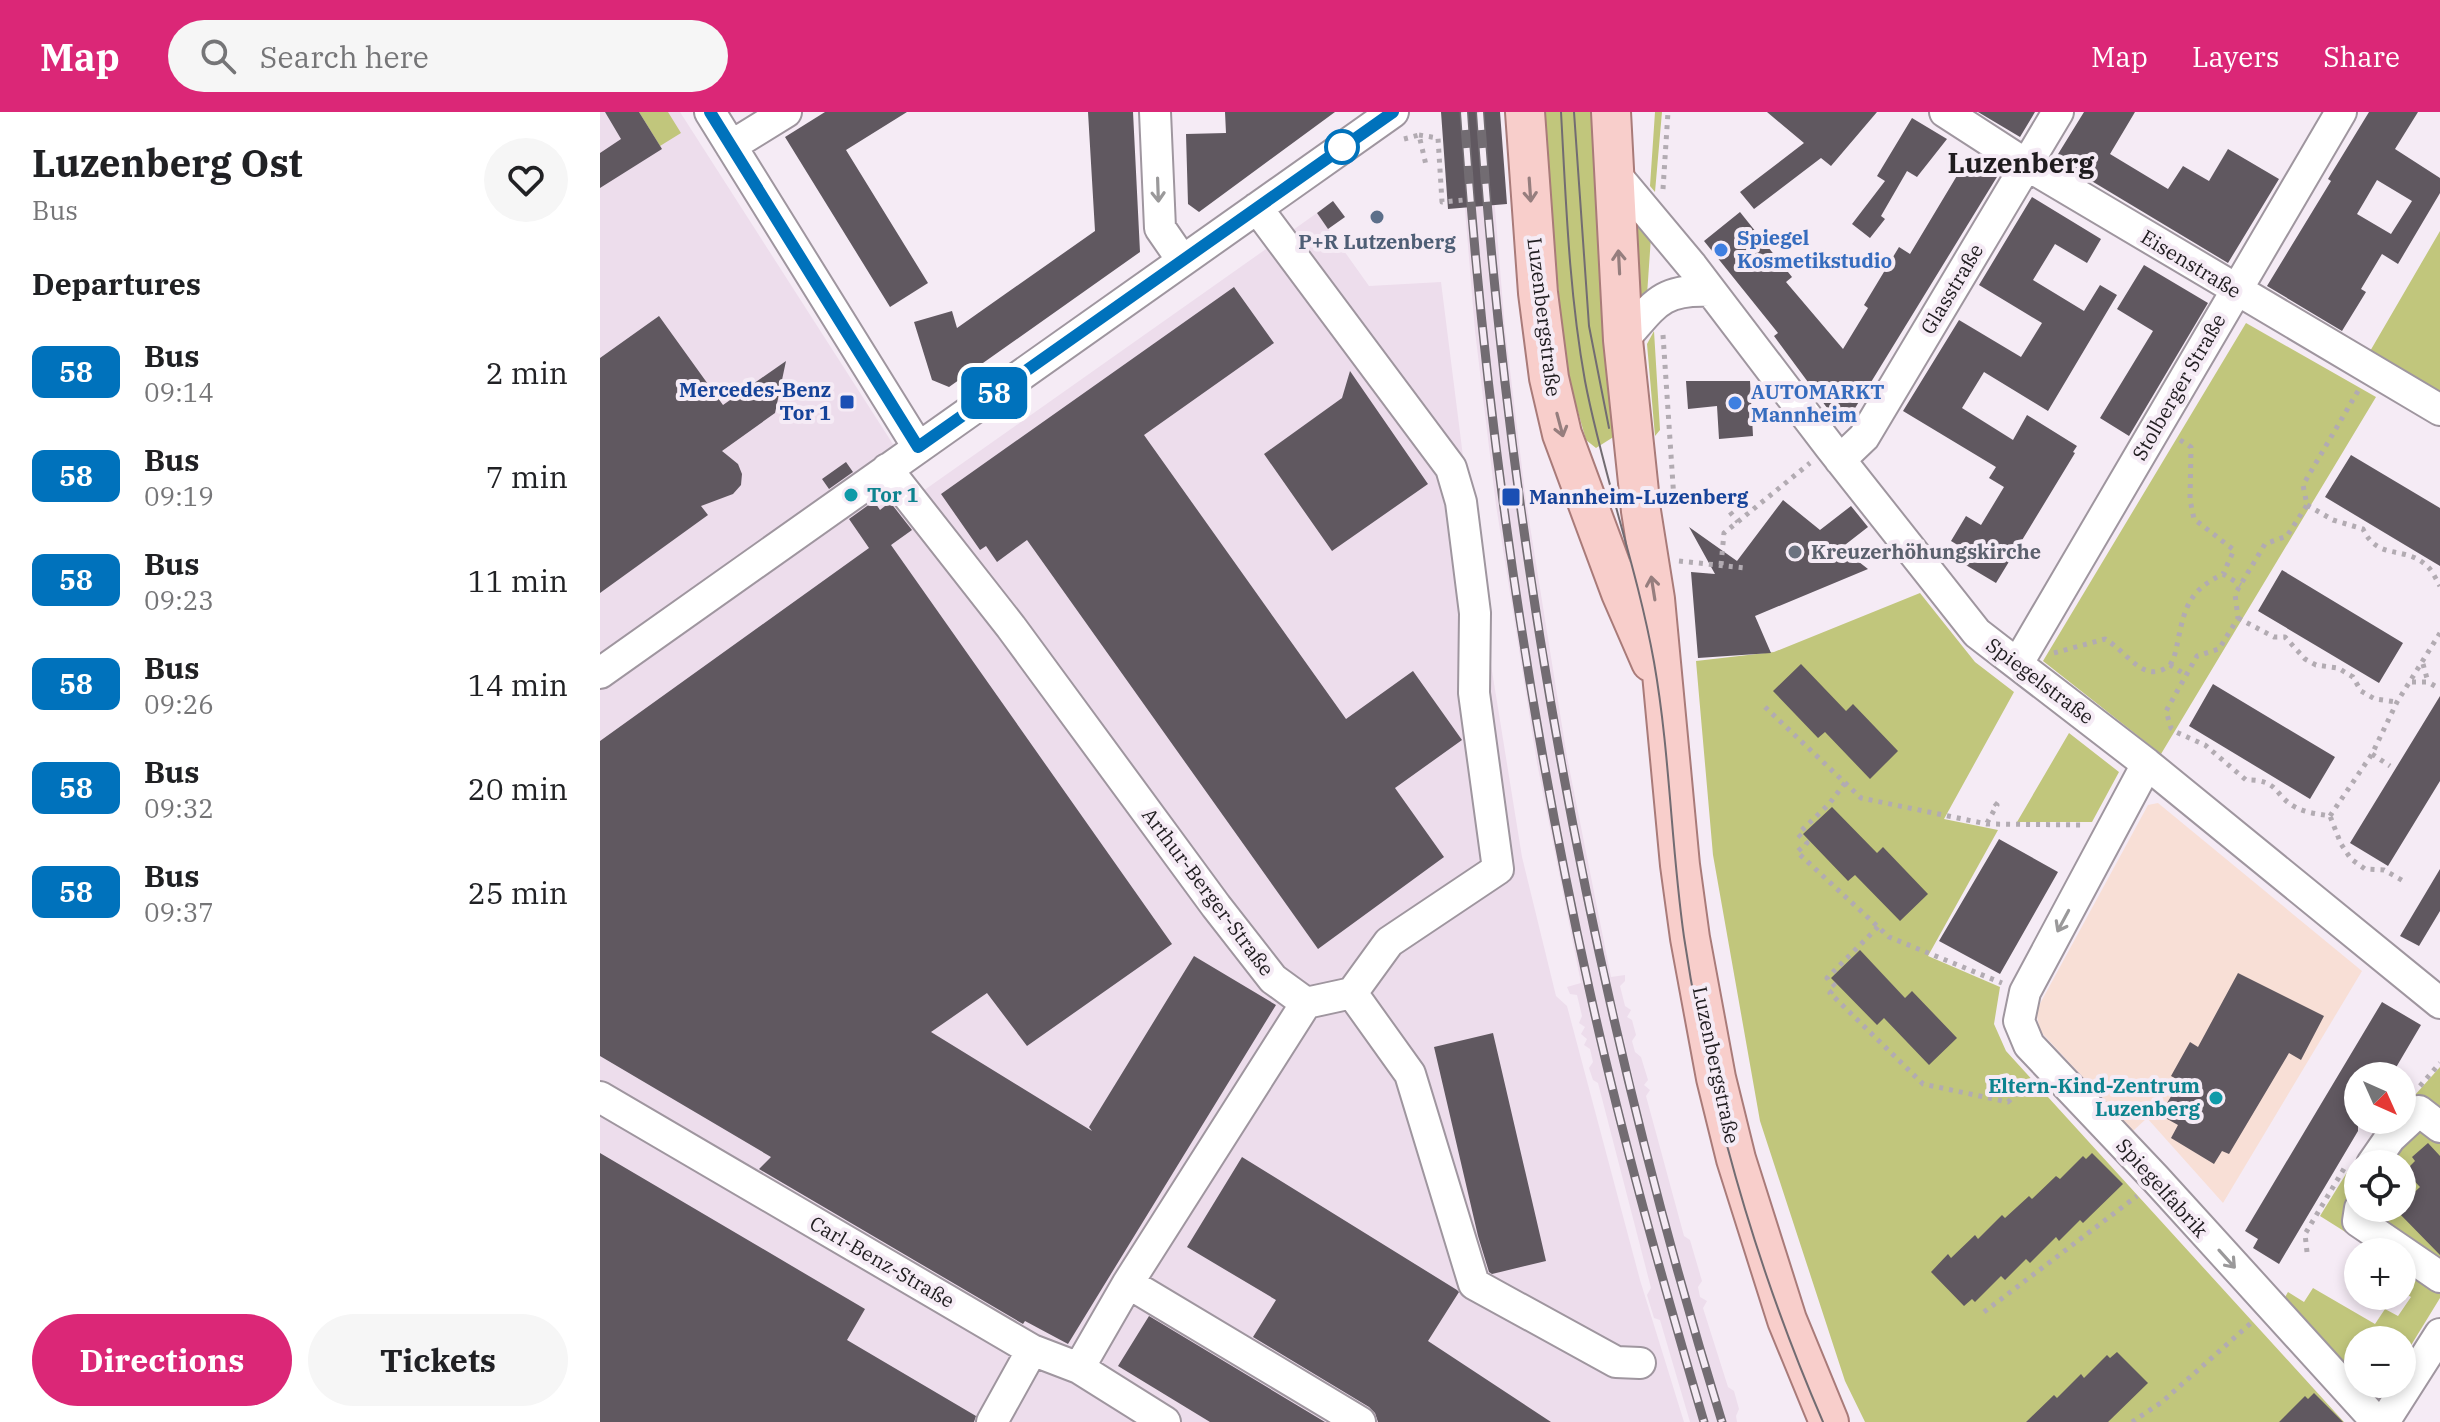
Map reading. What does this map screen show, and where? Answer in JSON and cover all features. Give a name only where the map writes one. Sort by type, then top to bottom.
[{"type":"main road","name":"Luzenbergstraße","points":[[1525,112],[1538,293],[1552,392],[1562,434],[1616,579],[1665,693]]},
{"type":"main road","name":"Luzenbergstraße","points":[[1611,112],[1623,340],[1641,511],[1655,599],[1680,865],[1690,938],[1716,1078],[1736,1159],[1787,1320],[1829,1422]]},
{"type":"street","points":[[710,112],[918,447]]},
{"type":"street","points":[[731,146],[786,112]]},
{"type":"street","points":[[1155,112],[1160,228],[1182,260]]},
{"type":"street","name":"Eisenstraße","points":[[1945,112],[2236,291],[2440,410]]},
{"type":"street","name":"Glasstraße","points":[[1840,460],[1864,437],[2058,112]]},
{"type":"street","name":"Stolberger Straße","points":[[2018,663],[2341,112]]},
{"type":"street","points":[[600,673],[1390,114]]},
{"type":"street","name":"Spiegelstraße","points":[[1615,174],[1684,256],[1977,633],[2147,764],[2440,1003]]},
{"type":"street","points":[[1079,1368],[1128,1283],[1306,1003],[1352,993],[1389,942],[1498,869],[1474,693],[1475,613],[1461,502],[1451,468],[1257,208]]},
{"type":"street","points":[[1623,340],[1658,301],[1670,294],[1685,290],[1709,291]]},
{"type":"street","name":"Arthur-Berger-Straße","points":[[887,469],[1011,627],[1254,955],[1273,979],[1306,1003]]},
{"type":"street","name":"Spiegelfabrik","points":[[2147,764],[2025,992],[2019,1021],[2029,1045],[2377,1422]]},
{"type":"street","points":[[1352,993],[1410,1074],[1474,1284],[1616,1362],[1640,1363]]},
{"type":"street","name":"Carl-Benz-Straße","points":[[600,1097],[1032,1350],[1079,1368],[1165,1422]]},
{"type":"street","points":[[2376,1150],[2419,1111],[2440,1127]]},
{"type":"street","points":[[2359,1222],[2440,1277]]},
{"type":"street","points":[[1128,1283],[1360,1422]]},
{"type":"street","points":[[2384,1422],[2440,1334]]},
{"type":"street","points":[[992,1422],[1032,1350]]},
{"type":"path","points":[[1419,135],[1438,138],[1442,202],[1464,200]]},
{"type":"path","points":[[1658,301],[1674,501]]},
{"type":"path","points":[[2330,816],[2297,808],[2277,789],[2261,780],[2246,780],[2205,745],[2171,728],[2166,711],[2197,656],[2219,649],[2238,618],[2235,594],[2265,544],[2287,536],[2307,505],[2303,485],[2371,370]]},
{"type":"path","points":[[2018,663],[2105,639],[2120,648],[2143,671],[2155,673],[2170,665],[2174,659],[2188,601],[2211,580],[2223,574],[2234,550],[2194,519],[2190,500],[2191,447],[2157,426]]},
{"type":"path","points":[[1721,565],[1724,533],[1809,464]]},
{"type":"path","points":[[2307,505],[2333,520],[2363,529],[2369,542],[2382,550],[2405,554],[2426,565],[2440,586]]},
{"type":"path","points":[[1730,512],[1738,522]]},
{"type":"path","points":[[1677,546],[1680,575]]},
{"type":"path","points":[[1678,561],[1745,568]]},
{"type":"path","points":[[2223,574],[2241,585]]},
{"type":"path","points":[[2238,618],[2274,637],[2285,637],[2305,659],[2316,665],[2338,668],[2353,677],[2361,691],[2375,699],[2397,702]]},
{"type":"path","points":[[2330,816],[2372,754],[2397,702],[2440,633]]},
{"type":"path","points":[[2423,664],[2428,682]]},
{"type":"path","points":[[2170,665],[2186,675]]},
{"type":"path","points":[[2411,682],[2428,682],[2440,689]]},
{"type":"path","points":[[1765,707],[1861,798],[1987,824],[2091,825],[2104,843]]},
{"type":"path","points":[[2372,754],[2390,766]]},
{"type":"path","points":[[1845,783],[1798,834],[1807,843],[1797,852],[1889,937],[2025,992]]},
{"type":"path","points":[[1987,824],[1997,805],[1992,801]]},
{"type":"path","points":[[2330,816],[2341,844],[2351,859],[2365,869],[2384,870],[2407,883]]},
{"type":"path","points":[[1878,927],[1827,978],[1836,987],[1830,993],[1923,1084],[2008,1102],[2048,1064]]},
{"type":"path","points":[[1970,969],[1973,959]]},
{"type":"path","points":[[2307,1252],[2305,1234],[2344,1168]]},
{"type":"path","points":[[1984,1312],[2135,1197],[2155,1178]]},
{"type":"path","points":[[2132,1422],[2162,1402],[2270,1307]]},
{"type":"shaded area","points":[[600,112],[680,112],[923,491],[1317,213],[1369,286],[1441,282],[1483,615],[1522,857],[1556,996],[1567,1006],[1640,1280],[1684,1422],[600,1422]]},
{"type":"shaded area","points":[[1457,112],[1487,112],[1505,329],[1526,501],[1567,757],[1611,977],[1625,975],[1625,981],[1620,986],[1625,1006],[1631,1010],[1627,1017],[1632,1020],[1636,1035],[1632,1041],[1648,1080],[1644,1085],[1650,1090],[1646,1096],[1684,1236],[1690,1240],[1702,1281],[1698,1287],[1700,1297],[1707,1301],[1703,1308],[1728,1387],[1734,1391],[1739,1409],[1737,1422],[1690,1422],[1660,1320],[1654,1318],[1647,1295],[1651,1288],[1598,1083],[1593,1080],[1589,1068],[1593,1062],[1590,1049],[1584,1045],[1587,1039],[1581,1034],[1585,1027],[1579,1023],[1582,1016],[1577,995],[1570,994],[1567,987],[1581,983],[1537,763],[1496,505],[1475,331]]},
{"type":"shaded area","points":[[2158,803],[2362,971],[2223,1203],[2147,1118],[2133,1131],[2040,1031],[2036,1011],[2148,805]]},
{"type":"green space","points":[[639,112],[668,112],[681,133],[660,146]]},
{"type":"green space","points":[[1540,112],[1595,112],[1615,436],[1596,448],[1586,440],[1567,373]]},
{"type":"green space","points":[[1655,112],[1662,112],[1655,192],[1650,186]]},
{"type":"green space","points":[[1632,223],[1638,224],[1651,237],[1647,295],[1640,305]]},
{"type":"green space","points":[[2440,231],[2440,394],[2369,353]]},
{"type":"green space","points":[[2246,323],[2376,397],[2161,754],[2043,661]]},
{"type":"green space","points":[[1654,331],[1660,430],[1655,436],[1647,344]]},
{"type":"green space","points":[[1920,593],[1975,662],[2014,692],[1944,819],[1998,830],[1928,956],[2000,987],[1994,1024],[2006,1051],[2344,1422],[1865,1422],[1845,1381],[1760,1121],[1713,855],[1696,661],[1774,652]]},
{"type":"green space","points":[[2069,733],[2119,772],[2092,822],[2017,822]]},
{"type":"green space","points":[[2440,1067],[2440,1298],[2416,1337],[2416,1326],[2344,1326],[2344,1361],[2284,1299],[2288,1292],[2304,1302],[2313,1288],[2344,1306],[2344,1310],[2351,1310],[2375,1324],[2384,1310],[2398,1316],[2402,1310],[2416,1310],[2416,1238],[2355,1238],[2320,1216],[2344,1177],[2344,1222],[2416,1222],[2416,1150],[2366,1150],[2380,1134],[2416,1134],[2416,1094]]},
{"type":"building","points":[[605,112],[639,112],[662,149],[600,188],[600,153],[621,139]]},
{"type":"building","points":[[825,112],[907,112],[846,150],[928,283],[890,307],[785,137]]},
{"type":"building","points":[[1088,112],[1133,112],[1140,252],[949,387],[932,380],[914,322],[952,311],[957,328],[1095,231]]},
{"type":"building","points":[[1225,112],[1335,112],[1199,212],[1188,204],[1186,134],[1226,133]]},
{"type":"building","points":[[1441,112],[1500,112],[1507,204],[1448,209]]},
{"type":"building","points":[[1767,112],[1877,112],[1831,166],[1821,158],[1754,209],[1740,192],[1804,143]]},
{"type":"building","points":[[1978,112],[2035,112],[2020,137]]},
{"type":"building","points":[[2084,112],[2135,112],[2110,154],[2168,189],[2183,166],[2209,181],[2228,149],[2279,179],[2228,263],[2055,159]]},
{"type":"building","points":[[2369,112],[2418,112],[2395,149],[2440,178],[2440,193],[2398,264],[2382,254],[2361,289],[2366,292],[2342,331],[2267,286],[2331,181],[2328,179]],"holes":[[[2377,180],[2412,201],[2391,234],[2357,214]]]},
{"type":"building","points":[[1912,118],[1947,139],[1917,177],[1907,171],[1881,216],[1885,219],[1870,238],[1852,224],[1885,181],[1877,176]]},
{"type":"building","points":[[1970,154],[2000,172],[1849,418],[1836,420],[1774,336],[1778,333],[1704,241],[1740,212],[1792,277],[1786,282],[1843,349],[1868,308],[1864,305],[1899,247],[1910,254]]},
{"type":"building","points":[[2032,197],[2101,239],[2087,263],[2055,244],[2033,280],[2084,311],[2100,285],[2117,295],[2048,411],[1984,372],[1962,408],[2013,440],[2027,415],[2077,446],[1996,583],[1959,561],[1966,550],[1951,541],[1966,516],[1981,525],[2004,487],[1989,478],[1996,467],[1903,411],[1959,320],[2021,357],[2042,323],[1979,285]]},
{"type":"building","points":[[1333,201],[1345,217],[1328,229],[1317,213]]},
{"type":"building","points":[[2144,265],[2208,303],[2129,436],[2100,418],[2153,331],[2117,309]]},
{"type":"building","points":[[1234,287],[1274,343],[1144,435],[1346,719],[1413,671],[1462,740],[1395,788],[1444,857],[1318,949],[1027,540],[997,562],[986,546],[980,550],[941,494]]},
{"type":"building","points":[[659,316],[723,405],[786,361],[775,413],[722,451],[738,464],[742,474],[741,485],[733,494],[701,506],[708,515],[600,593],[600,358]]},
{"type":"building","points":[[1350,371],[1428,484],[1332,551],[1264,454],[1342,398]]},
{"type":"building","points":[[1686,381],[1750,381],[1753,436],[1719,439],[1717,406],[1688,409]]},
{"type":"building","points":[[2351,455],[2440,508],[2440,566],[2325,497]]},
{"type":"building","points":[[846,462],[853,472],[829,489],[822,479]]},
{"type":"building","points":[[1783,500],[1820,530],[1851,506],[1868,527],[1841,548],[1868,569],[1755,616],[1771,653],[1698,658],[1691,572],[1715,574],[1689,527],[1737,561]]},
{"type":"building","points":[[874,501],[880,510],[890,502],[912,530],[891,545],[1172,944],[1027,1046],[987,993],[931,1032],[1092,1131],[1089,1127],[1194,956],[1276,1005],[1068,1344],[1025,1321],[1023,1324],[759,1169],[771,1157],[600,1056],[600,741],[869,548],[849,519]]},
{"type":"building","points":[[2282,570],[2403,643],[2379,683],[2258,611]]},
{"type":"building","points":[[1801,664],[1846,711],[1853,704],[1898,751],[1870,779],[1825,732],[1818,738],[1773,691]]},
{"type":"building","points":[[2213,684],[2335,757],[2310,799],[2189,726]]},
{"type":"building","points":[[2440,696],[2440,781],[2388,866],[2350,843]]},
{"type":"building","points":[[1832,807],[1877,853],[1883,847],[1928,894],[1900,921],[1855,875],[1848,881],[1803,834]]},
{"type":"building","points":[[1999,839],[2058,872],[2000,974],[1939,941]]},
{"type":"building","points":[[2440,869],[2440,911],[2419,946],[2400,936]]},
{"type":"building","points":[[1860,950],[1905,998],[1912,991],[1957,1038],[1929,1065],[1884,1018],[1877,1025],[1831,978]]},
{"type":"building","name":"Eltern-Kind-Zentrum Luzenberg","points":[[2238,973],[2324,1016],[2301,1060],[2289,1053],[2229,1154],[2222,1151],[2214,1164],[2171,1138],[2178,1125],[2160,1115],[2180,1081],[2171,1076],[2190,1042],[2198,1047]]},
{"type":"building","points":[[2382,1002],[2421,1025],[2399,1062],[2346,1062]]},
{"type":"building","points":[[1493,1033],[1546,1261],[1492,1274],[1478,1236],[1434,1047]]},
{"type":"building","points":[[2344,1066],[2344,1134],[2356,1134],[2279,1264],[2253,1248],[2258,1239],[2245,1231]]},
{"type":"building","points":[[2428,1143],[2440,1156],[2440,1255],[2408,1222],[2416,1222],[2416,1191],[2420,1187],[2416,1183],[2416,1154]]},
{"type":"building","points":[[600,1153],[865,1309],[847,1340],[976,1416],[974,1422],[600,1422]]},
{"type":"building","points":[[2092,1153],[2123,1184],[2083,1223],[2080,1220],[2059,1241],[2056,1237],[2030,1263],[2026,1259],[2005,1280],[2001,1276],[1975,1302],[1972,1299],[1964,1306],[1931,1272],[1948,1254],[1951,1258],[1975,1235],[1978,1239],[2002,1215],[2005,1218],[2029,1196],[2032,1199],[2056,1176],[2060,1179],[2083,1156],[2086,1159]]},
{"type":"building","points":[[1242,1157],[1457,1290],[1459,1292],[1428,1341],[1551,1422],[1378,1422],[1369,1407],[1253,1337],[1276,1300],[1187,1247]]},
{"type":"building","points":[[1149,1316],[1325,1422],[1210,1422],[1118,1366]]},
{"type":"building","points":[[2117,1352],[2148,1383],[2108,1422],[2026,1422],[2081,1374],[2084,1378],[2107,1355],[2110,1358]]},
{"type":"building","points":[[2314,1393],[2343,1422],[2279,1422],[2305,1396],[2308,1399]]},
{"type":"tram line","points":[[1561,112],[1569,247],[1580,348],[1592,416],[1639,591],[1654,662],[1664,731],[1684,937],[1694,999],[1721,1123],[1756,1244],[1823,1422]]},
{"type":"tram line","points":[[1574,112],[1589,326],[1609,428]]},
{"type":"railway","points":[[1464,112],[1495,442],[1545,771],[1589,988],[1615,1097],[1704,1422]]},
{"type":"railway","points":[[1480,112],[1512,444],[1564,774],[1596,938],[1633,1100],[1675,1262],[1722,1422]]},
{"type":"bus line","name":"58","points":[[710,112],[918,447],[1393,112]]},
{"type":"place","name":"P+R Lutzenberg","points":[[1377,217]]},
{"type":"place","name":"Spiegel Kosmetikstudio","points":[[1721,250]]},
{"type":"place","name":"Mercedes-Benz Tor 1","points":[[847,402]]},
{"type":"place","name":"AUTOMARKT Mannheim","points":[[1735,403]]},
{"type":"place","name":"Tor 1","points":[[851,495]]},
{"type":"place","name":"Mannheim-Luzenberg","points":[[1511,497]]},
{"type":"place","name":"Kreuzerhöhungskirche","points":[[1795,552]]},
{"type":"place","name":"Eltern-Kind-Zentrum Luzenberg","points":[[2216,1098]]},
{"type":"district","name":"Luzenberg","points":[[2021,163]]}]
